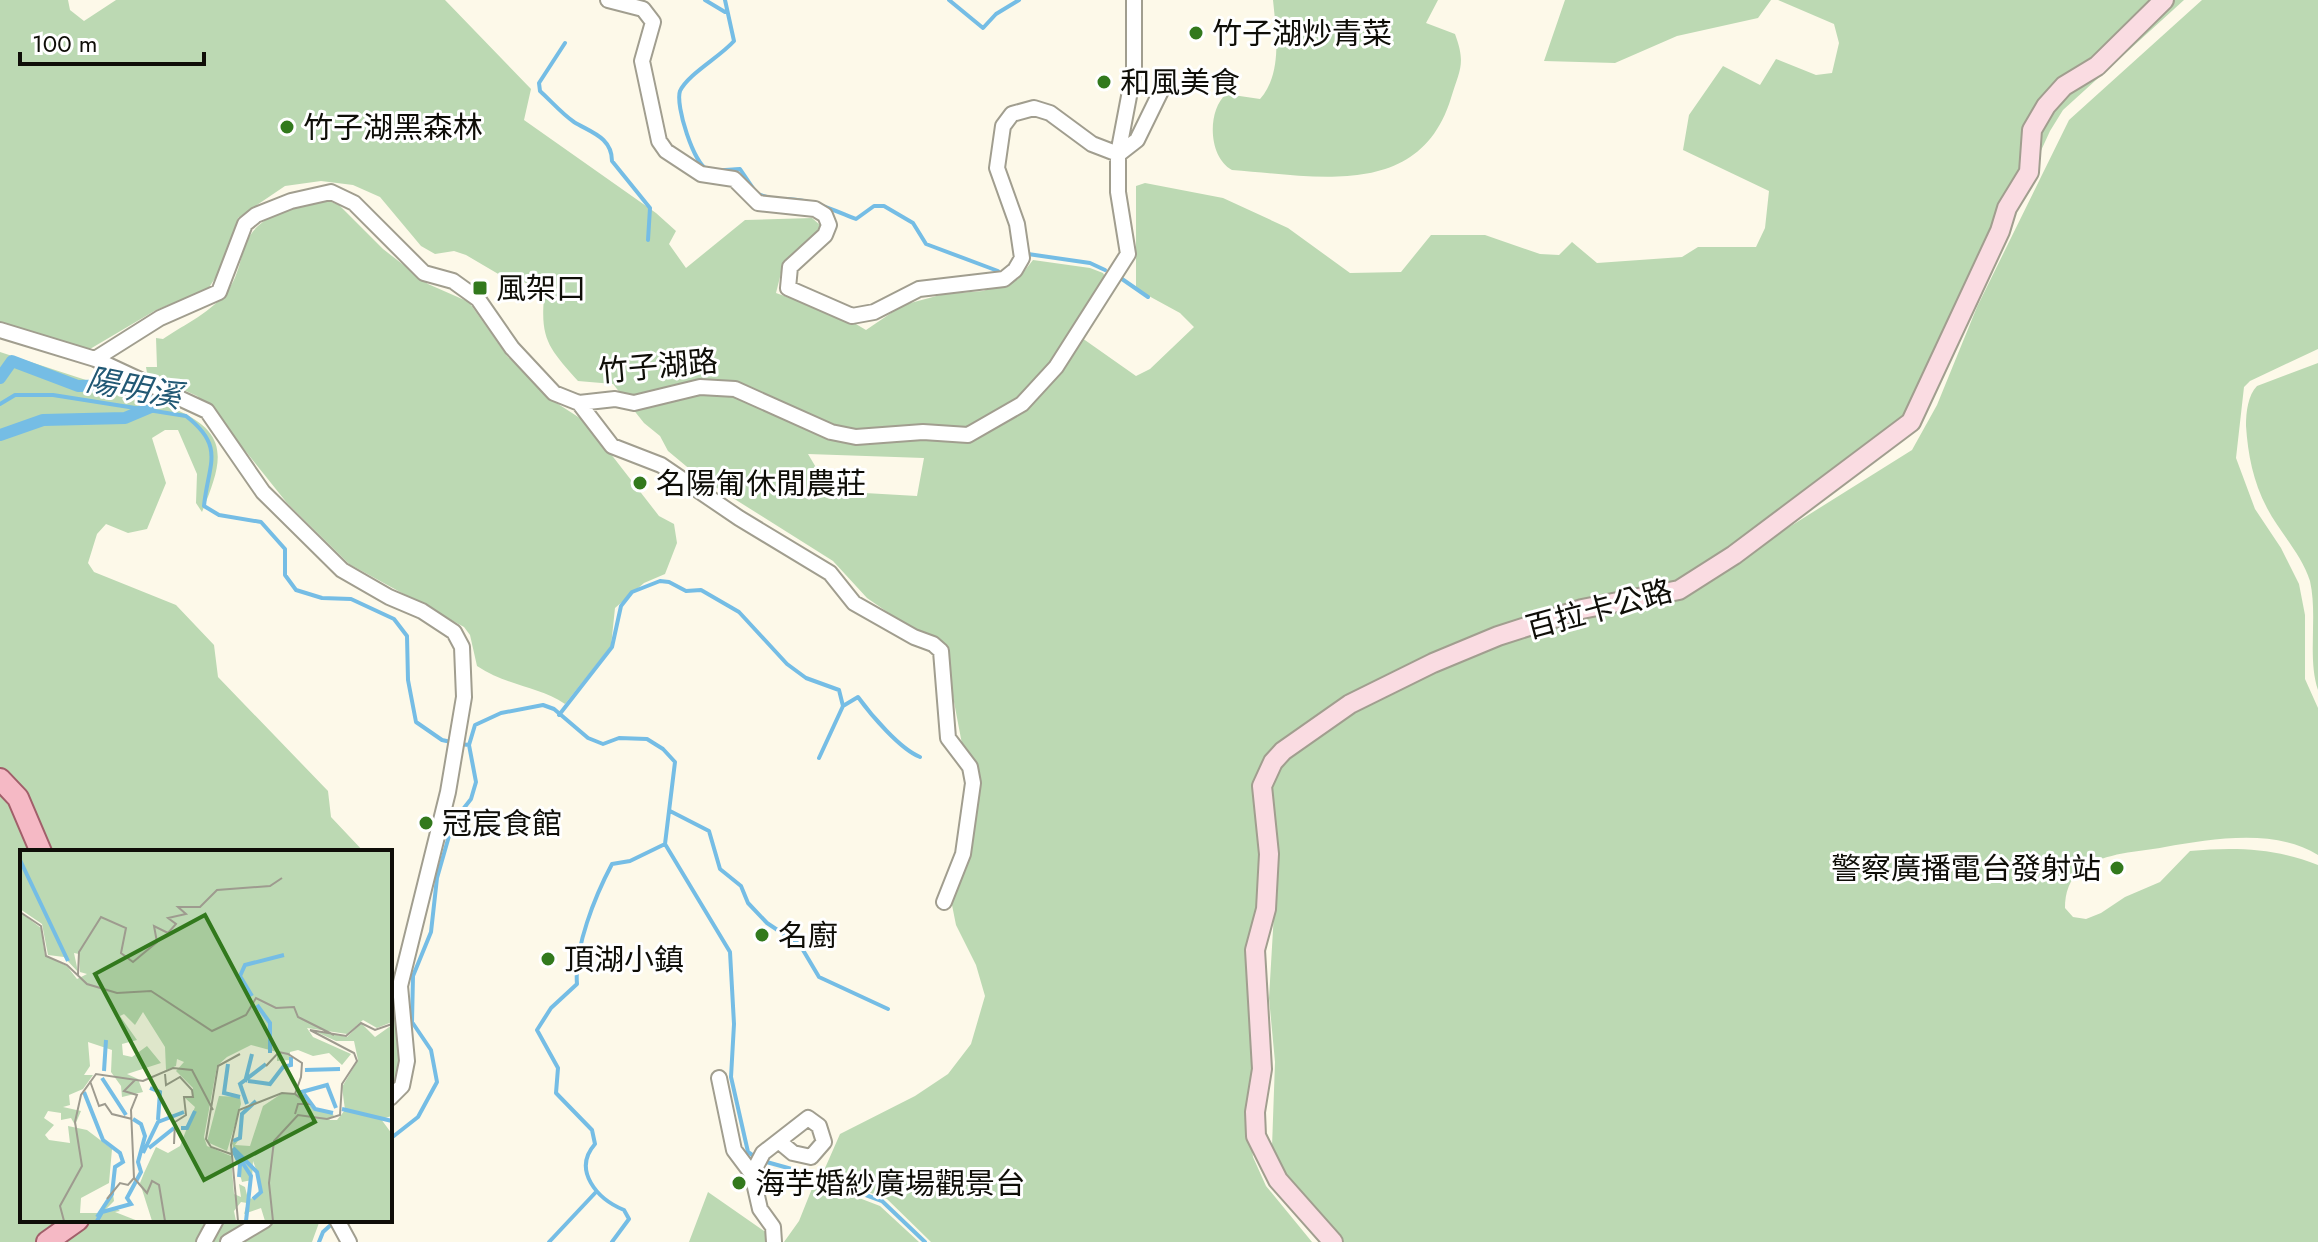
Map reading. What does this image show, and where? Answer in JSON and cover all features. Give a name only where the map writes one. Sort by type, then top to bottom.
[{"type":"main road","name":"百拉卡公路","points":[[1333,1242],[1278,1180],[1256,1136],[1255,1112],[1262,1069],[1255,950],[1266,909],[1269,854],[1262,786],[1273,762],[1283,751],[1350,704],[1433,663],[1582,609],[1679,590],[1734,555],[1911,422],[2000,231],[2007,208],[2029,172],[2032,130],[2046,106],[2064,86],[2097,66],[2164,0]]},
{"type":"main road","points":[[0,779],[18,798],[40,850]]},
{"type":"main road","points":[[47,1242],[75,1222]]},
{"type":"street","points":[[608,0],[643,9],[653,22],[642,61],[659,141],[666,151],[701,174],[734,179],[758,203],[815,209],[825,215],[829,225],[825,235],[790,267],[788,288],[852,316],[874,312],[919,289],[1004,279],[1015,270],[1022,258],[1017,224],[997,168],[1003,126],[1012,114],[1034,108],[1050,113],[1092,144],[1118,154],[1137,140],[1161,91]]},
{"type":"street","name":"竹子湖路","points":[[95,359],[160,318],[219,292],[245,224],[256,215],[291,201],[331,192],[354,203],[424,273],[453,281],[478,299],[512,348],[554,393],[579,403],[615,399],[634,403],[700,387],[735,389],[831,432],[856,437],[923,432],[968,435],[1022,404],[1056,367],[1128,254],[1118,192],[1118,154],[1134,70],[1134,0]]},
{"type":"street","points":[[0,330],[95,359],[207,411],[263,492],[342,570],[389,597],[422,611],[454,632],[462,647],[465,677],[456,742],[429,872],[400,986],[407,1061],[402,1086],[392,1096]]},
{"type":"street","points":[[579,403],[612,446],[661,465],[739,518],[830,573],[854,603],[941,651],[948,738],[970,767],[973,783],[963,854],[944,902]]},
{"type":"street","points":[[719,1078],[734,1150],[756,1166],[760,1209],[773,1227],[774,1242]]},
{"type":"street","points":[[756,1166],[781,1143]]},
{"type":"street","points":[[204,1242],[215,1222]]},
{"type":"street","points":[[228,1242],[262,1222]]},
{"type":"street","points":[[338,1222],[349,1242]]},
{"type":"green space","points":[[0,0],[68,0],[70,10],[84,21],[116,0],[445,0],[531,89],[524,120],[656,213],[676,231],[669,244],[686,268],[745,220],[812,218],[820,225],[819,231],[784,261],[776,293],[844,317],[866,330],[903,305],[944,294],[983,291],[1018,279],[1033,260],[1090,268],[1103,273],[1106,278],[1079,315],[1082,338],[1136,376],[1150,369],[1194,327],[1180,313],[1136,289],[1136,186],[1145,183],[1223,198],[1288,228],[1350,273],[1401,272],[1431,235],[1485,235],[1540,254],[1559,255],[1572,242],[1597,263],[1682,257],[1698,247],[1756,247],[1765,228],[1769,191],[1683,150],[1689,115],[1723,66],[1760,85],[1776,59],[1816,75],[1832,73],[1839,43],[1834,24],[1778,0],[2184,0],[2063,110],[2050,131],[1913,430],[1903,441],[1732,550],[1653,592],[1401,672],[1263,774],[1262,907],[1249,970],[1253,1065],[1248,1117],[1253,1157],[1266,1186],[1312,1242],[931,1242],[887,1199],[822,1175],[840,1134],[915,1096],[948,1074],[971,1044],[985,996],[976,965],[956,925],[949,890],[972,826],[979,772],[962,744],[943,644],[909,627],[867,598],[833,561],[698,476],[668,451],[660,436],[644,423],[613,384],[578,381],[549,344],[544,325],[544,298],[533,285],[500,275],[454,251],[435,254],[421,246],[380,197],[353,185],[321,181],[285,186],[238,218],[225,263],[208,289],[156,310],[90,349],[0,323]],"holes":[[[808,454],[924,458],[917,496],[830,491]]]},
{"type":"green space","points":[[1273,0],[1438,0],[1426,23],[1455,34],[1460,66],[1451,98],[1436,131],[1416,153],[1390,167],[1330,177],[1232,170],[1224,164],[1218,155],[1213,134],[1216,111],[1226,94],[1260,99],[1267,89],[1276,51]]},
{"type":"green space","points":[[1565,0],[1771,0],[1758,18],[1677,36],[1615,63],[1544,61]]},
{"type":"green space","points":[[2202,0],[2318,0],[2318,349],[2250,381],[2244,387],[2236,458],[2255,509],[2281,548],[2299,584],[2305,615],[2305,679],[2318,708],[2318,855],[2283,841],[2263,838],[2203,841],[2122,854],[2101,859],[2082,869],[2069,887],[2065,908],[2073,917],[2086,919],[2101,913],[2125,897],[2160,882],[2190,851],[2255,850],[2318,865],[2318,1242],[1342,1242],[1280,1170],[1272,1147],[1275,1062],[1269,998],[1276,879],[1271,785],[1284,757],[1339,718],[1431,669],[1516,636],[1651,602],[1746,554],[1912,450],[1937,405],[1977,307],[2069,120]]},
{"type":"green space","points":[[324,199],[339,205],[383,249],[428,284],[469,302],[507,356],[555,402],[586,422],[659,516],[674,524],[677,543],[665,574],[644,583],[615,608],[611,646],[565,704],[477,666],[470,635],[464,627],[349,564],[287,503],[211,408],[197,396],[147,373],[146,367],[157,367],[156,338],[163,339],[198,317],[228,290],[237,274],[246,244],[259,225],[279,213]]},
{"type":"green space","points":[[0,352],[175,409],[206,429],[214,439],[217,464],[202,512],[196,503],[197,474],[178,430],[165,430],[152,438],[166,483],[147,529],[128,533],[106,524],[97,534],[88,563],[94,572],[176,605],[214,645],[218,677],[328,791],[331,817],[362,850],[20,850],[20,1222],[319,1222],[312,1242],[0,1242]]},
{"type":"green space","points":[[2318,363],[2318,690],[2313,664],[2310,581],[2258,488],[2248,447],[2246,415],[2251,394],[2257,386]]},
{"type":"green space","points":[[392,988],[401,1055],[392,1085]]},
{"type":"green space","points":[[815,1181],[880,1206],[919,1242],[784,1242],[799,1221]]},
{"type":"green space","points":[[708,1192],[780,1242],[689,1242]]},
{"type":"waterway","points":[[705,0],[725,12]]},
{"type":"waterway","points":[[725,0],[734,41],[684,85],[680,91],[680,109],[692,146],[703,166],[712,171],[740,169],[757,194],[770,198]]},
{"type":"waterway","points":[[949,0],[983,28],[996,14],[1019,0]]},
{"type":"waterway","points":[[565,43],[539,83],[540,91],[570,119],[599,136],[608,146],[612,161],[650,208],[648,240]]},
{"type":"waterway","points":[[778,199],[809,202],[856,219],[874,206],[884,206],[913,223],[926,244],[998,271]]},
{"type":"waterway","points":[[1028,254],[1090,263],[1105,270]]},
{"type":"waterway","points":[[1122,279],[1148,297]]},
{"type":"waterway","points":[[0,378],[12,361],[78,386],[120,385],[151,400]]},
{"type":"waterway","name":"陽明溪","points":[[0,404],[15,395],[53,395],[186,416],[206,437],[210,447],[211,467],[204,506],[219,515],[261,522],[285,549],[285,575],[296,590],[322,598],[351,599],[394,619],[407,636],[408,680],[416,722],[442,740],[451,742]]},
{"type":"waterway","points":[[0,435],[43,420],[125,418],[151,407]]},
{"type":"waterway","points":[[559,715],[612,647],[621,606],[632,592],[660,581],[669,582],[686,591],[701,590],[739,612],[787,664],[806,678],[839,690],[843,706],[858,697],[895,739],[920,757]]},
{"type":"waterway","points":[[469,745],[475,725],[501,713],[543,705],[554,709],[588,738],[603,744],[619,738],[647,739],[663,749],[675,762],[665,844],[730,952],[734,1024],[731,1077],[748,1152],[755,1157]]},
{"type":"waterway","points":[[819,758],[843,706]]},
{"type":"waterway","name":"陽明溪","points":[[392,1137],[418,1117],[437,1082],[431,1050],[412,1022],[413,976],[431,932],[437,878],[453,822],[471,799],[476,782],[469,745],[460,744]]},
{"type":"waterway","points":[[670,811],[709,831],[720,869],[741,886],[748,903],[767,923],[800,945],[819,977],[888,1009]]},
{"type":"waterway","points":[[612,1242],[629,1219],[624,1210],[605,1199],[591,1183],[586,1164],[595,1144],[592,1130],[556,1093],[558,1068],[537,1030],[551,1008],[577,984],[582,939],[612,864],[630,861],[665,844]]},
{"type":"waterway","points":[[763,1161],[882,1201],[925,1242]]},
{"type":"waterway","points":[[549,1242],[596,1192]]},
{"type":"waterway","name":"陽明溪","points":[[319,1242],[323,1232],[334,1222]]},
{"type":"place","name":"竹子湖炒青菜","points":[[1196,33]]},
{"type":"place","name":"和風美食","points":[[1104,82]]},
{"type":"place","name":"竹子湖黑森林","points":[[287,127]]},
{"type":"place","name":"風架口","points":[[480,288]]},
{"type":"place","name":"名陽匍休閒農莊","points":[[640,483]]},
{"type":"place","name":"冠宸食館","points":[[426,823]]},
{"type":"place","name":"警察廣播電台發射站","points":[[2117,868]]},
{"type":"place","name":"名廚","points":[[762,935]]},
{"type":"place","name":"頂湖小鎮","points":[[548,959]]},
{"type":"place","name":"海芋婚紗廣場觀景台","points":[[739,1183]]}]
